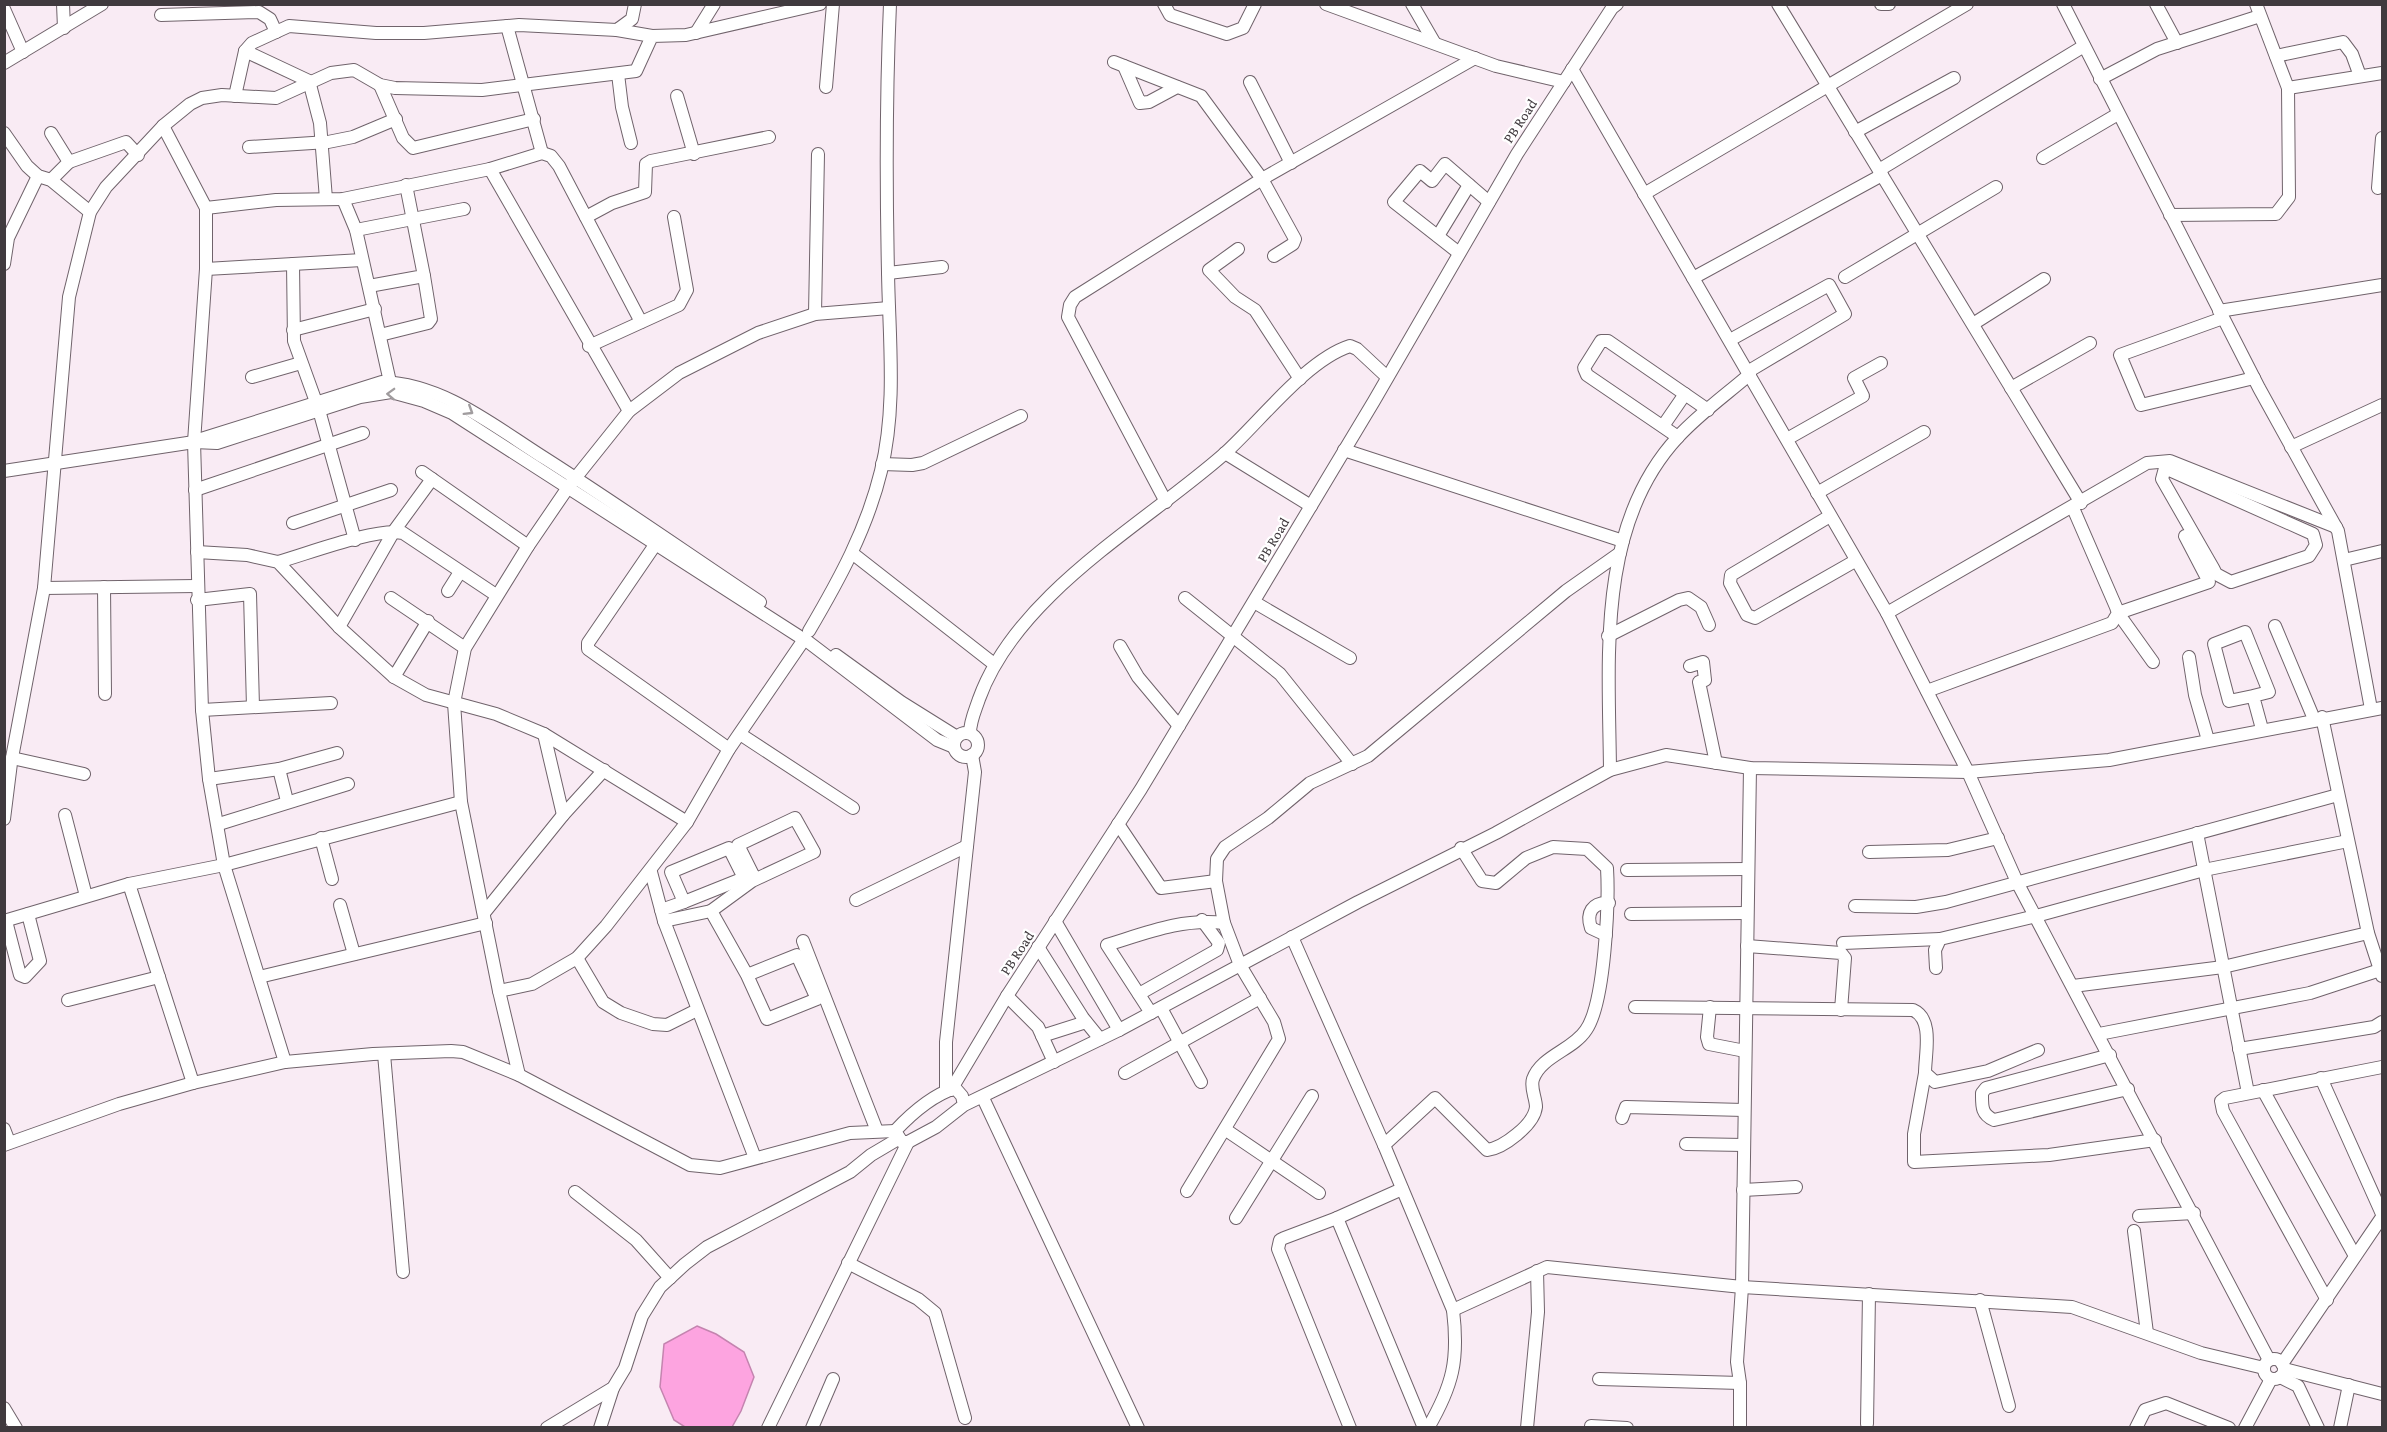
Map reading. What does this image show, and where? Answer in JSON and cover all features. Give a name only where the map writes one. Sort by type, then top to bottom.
[{"type":"street","points":[[63,4],[64,28]]},
{"type":"street","points":[[4,63],[102,4]]},
{"type":"street","points":[[617,30],[632,19],[635,4]]},
{"type":"street","points":[[696,33],[714,4]]},
{"type":"street","points":[[235,96],[245,51],[252,43],[289,26],[376,33],[424,33],[507,26],[617,30],[652,36],[696,33],[820,4]]},
{"type":"street","points":[[826,87],[833,4]]},
{"type":"street","points":[[499,991],[532,984],[577,958],[651,872],[687,822],[729,749],[806,636],[852,553],[867,519],[882,464],[891,410],[885,114],[890,4]]},
{"type":"street","points":[[1164,4],[1170,15],[1227,34],[1243,28],[1255,4]]},
{"type":"street","points":[[1326,4],[1502,68],[1564,82]]},
{"type":"street","points":[[1412,4],[1434,42]]},
{"type":"street","name":"PB Road","points":[[949,1090],[1179,726],[1489,202],[1611,8],[1617,4]]},
{"type":"street","points":[[1778,4],[2011,388],[2077,505],[2118,613],[2153,662]]},
{"type":"street","points":[[1881,4],[1889,4]]},
{"type":"street","points":[[1644,194],[1967,4]]},
{"type":"street","points":[[4,1129],[7,1143],[119,1104],[193,1083],[285,1062],[384,1054],[464,1052],[519,1075],[690,1165],[720,1168],[850,1133],[877,1131],[900,1137],[936,1127],[964,1105],[983,1098],[1100,1040],[1461,848],[1496,833],[1610,770],[1666,755],[1750,768],[1968,772],[2109,760],[2377,708],[2336,527],[2254,378],[2062,4]]},
{"type":"street","points":[[2156,4],[2176,43]]},
{"type":"street","points":[[4,9],[24,52]]},
{"type":"street","points":[[2100,79],[2157,49],[2258,10],[2288,88],[2289,197],[2276,214],[2170,215]]},
{"type":"street","points":[[161,15],[259,12],[270,19],[276,32]]},
{"type":"street","points":[[507,26],[542,153]]},
{"type":"street","points":[[4,819],[10,762],[44,588],[69,297],[90,212],[106,187],[163,126],[190,104],[202,98],[235,96],[276,98],[330,73],[354,70],[380,85],[413,89],[482,90],[618,74],[636,71],[652,36]]},
{"type":"street","points":[[2276,56],[2343,42],[2352,54],[2360,76]]},
{"type":"street","points":[[1693,278],[1880,173],[2084,46]]},
{"type":"street","points":[[245,51],[309,81],[318,109],[326,199]]},
{"type":"street","points":[[1167,502],[1068,317],[1070,304],[1075,297],[1262,179],[1475,58]]},
{"type":"street","points":[[1177,87],[1149,102],[1140,103],[1119,64],[1201,96],[1262,179],[1295,239],[1293,244],[1274,256]]},
{"type":"street","points":[[1572,69],[1750,372],[1855,561],[1887,613],[1968,772],[2017,882],[2194,1214],[2267,1364],[2264,1373],[2279,1372],[2349,1385],[2382,1394]]},
{"type":"street","points":[[2288,88],[2382,73]]},
{"type":"street","points":[[618,74],[622,107],[631,144]]},
{"type":"street","points":[[1856,132],[1954,78]]},
{"type":"street","points":[[1250,82],[1291,163]]},
{"type":"street","points":[[380,85],[403,138],[413,148],[534,119]]},
{"type":"street","points":[[677,96],[694,154]]},
{"type":"street","points":[[2043,158],[2118,114]]},
{"type":"street","points":[[249,147],[322,142],[353,137],[396,119]]},
{"type":"street","points":[[163,126],[206,208],[206,269],[194,442],[196,586],[202,710],[209,779],[219,824],[224,865],[285,1062]]},
{"type":"street","points":[[51,132],[69,162]]},
{"type":"street","points":[[4,133],[9,152],[38,176],[51,180],[90,212]]},
{"type":"street","points":[[586,217],[612,203],[645,192],[646,164],[651,161],[769,137]]},
{"type":"street","points":[[2378,188],[2382,138]]},
{"type":"street","points":[[51,180],[69,162],[126,142],[138,155]]},
{"type":"street","points":[[206,208],[276,200],[343,198],[490,169],[542,153],[551,156],[559,166],[641,322]]},
{"type":"street","points":[[815,314],[818,154]]},
{"type":"street","points":[[1459,253],[1394,202],[1420,171],[1432,181],[1445,164],[1489,202]]},
{"type":"street","points":[[490,169],[589,346],[629,411]]},
{"type":"street","points":[[4,264],[8,238],[38,176]]},
{"type":"street","points":[[1438,236],[1469,185]]},
{"type":"street","points":[[380,335],[428,323],[431,319],[415,220],[406,186]]},
{"type":"street","points":[[1845,277],[1996,187]]},
{"type":"street","points":[[343,198],[356,230],[390,382]]},
{"type":"street","points":[[356,230],[415,220],[447,210],[464,209]]},
{"type":"street","points":[[589,346],[679,305],[684,298],[687,290],[674,217]]},
{"type":"street","points":[[1238,249],[1209,270],[1235,297],[1255,310],[1300,379]]},
{"type":"street","points":[[206,269],[362,260]]},
{"type":"street","points":[[293,264],[293,330],[355,540]]},
{"type":"street","points":[[888,273],[942,267]]},
{"type":"street","points":[[369,286],[424,276]]},
{"type":"street","points":[[1973,324],[2044,279]]},
{"type":"street","points":[[1610,770],[1608,636],[1622,547],[1642,489],[1678,436],[1750,372],[1845,314],[1829,285],[1730,340]]},
{"type":"street","points":[[2254,378],[2141,405],[2120,356],[2221,315],[2382,285]]},
{"type":"street","points":[[519,1075],[499,991],[461,802],[454,703],[465,648],[496,595],[572,482],[629,411],[679,373],[758,333],[815,314],[889,308]]},
{"type":"street","points":[[293,330],[375,309]]},
{"type":"street","points":[[1678,436],[1584,371],[1601,341],[1608,342],[1708,410]]},
{"type":"street","points":[[2011,388],[2090,343]]},
{"type":"street","points":[[970,734],[970,722],[989,672],[1016,634],[1072,575],[1119,536],[1167,502],[1225,453],[1300,379],[1332,354],[1350,346],[1358,349],[1387,377]]},
{"type":"street","points":[[252,377],[302,363]]},
{"type":"street","points":[[1787,439],[1863,396],[1854,378],[1881,363]]},
{"type":"street","points":[[4,471],[194,442],[217,443],[382,382],[390,382],[432,398],[452,413],[572,482],[806,636],[937,740],[956,742]]},
{"type":"street","points":[[317,406],[391,392],[432,398]]},
{"type":"street","points":[[1663,426],[1685,394]]},
{"type":"street","points":[[2291,447],[2382,405]]},
{"type":"street","points":[[882,464],[923,463],[1021,416]]},
{"type":"street","points":[[1817,493],[1924,432]]},
{"type":"street","points":[[195,490],[363,434]]},
{"type":"street","points":[[1344,450],[1622,547]]},
{"type":"street","points":[[1225,453],[1311,506]]},
{"type":"street","points":[[1887,613],[2147,463],[2170,462],[2242,495],[2313,534],[2316,545],[2309,556],[2243,580],[2231,582],[2216,574],[2167,488],[2162,478],[2162,471],[2169,468],[2242,495],[2336,527]]},
{"type":"street","points":[[1927,691],[2112,623],[2118,613],[2209,582],[2147,463]]},
{"type":"street","points":[[339,627],[427,476],[528,546]]},
{"type":"street","points":[[572,482],[655,544],[806,636]]},
{"type":"street","points":[[293,523],[391,490]]},
{"type":"street","points":[[1830,516],[1731,575],[1730,583],[1747,615],[1755,618],[1855,561]]},
{"type":"street","points":[[196,552],[247,555],[278,562],[383,531],[394,531],[403,533],[496,595]]},
{"type":"street","points":[[655,544],[588,643],[588,649],[729,749]]},
{"type":"street","points":[[1187,1191],[1280,1039],[1275,1022],[1240,965],[1224,923],[1216,881],[1217,860],[1225,848],[1268,818],[1310,783],[1368,756],[1622,547]]},
{"type":"street","points":[[2344,560],[2382,551]]},
{"type":"street","points":[[852,553],[994,664]]},
{"type":"street","points":[[278,562],[339,627],[394,677],[426,695],[496,714],[544,734],[687,822]]},
{"type":"street","points":[[448,591],[460,572]]},
{"type":"street","points":[[44,588],[196,586]]},
{"type":"street","points":[[104,587],[105,693]]},
{"type":"street","points":[[197,600],[250,594],[253,707]]},
{"type":"street","points":[[391,598],[465,648]]},
{"type":"street","points":[[1185,598],[1280,674],[1352,764]]},
{"type":"street","points":[[1608,636],[1679,600],[1688,598],[1701,607],[1709,625]]},
{"type":"street","points":[[1254,602],[1350,658]]},
{"type":"street","points":[[394,677],[428,621]]},
{"type":"street","points":[[2099,1034],[2310,993],[2381,974],[2368,933],[2338,795],[2318,718],[2275,626]]},
{"type":"street","points":[[2245,632],[2269,692],[2253,696],[2229,701],[2214,644],[2245,632]]},
{"type":"street","points":[[1120,646],[1138,677],[1179,726]]},
{"type":"street","points":[[2189,657],[2195,695],[2208,740]]},
{"type":"street","points":[[1690,666],[1703,662],[1705,680],[1699,682],[1716,762]]},
{"type":"street","points":[[2253,696],[2262,729]]},
{"type":"street","points":[[202,710],[331,703]]},
{"type":"street","points":[[949,1090],[946,1042],[975,772],[972,755],[978,746],[976,738],[970,734],[963,733],[956,742]]},
{"type":"street","points":[[544,734],[563,815]]},
{"type":"street","points":[[740,734],[853,808]]},
{"type":"street","points":[[956,742],[961,756],[972,755]]},
{"type":"street","points":[[209,779],[279,769],[337,753]]},
{"type":"street","points":[[10,762],[84,774]]},
{"type":"street","points":[[1740,1428],[1740,1383],[1737,1362],[1742,1287],[1750,768]]},
{"type":"street","points":[[279,769],[287,801]]},
{"type":"street","points":[[259,977],[485,918],[563,815],[604,770]]},
{"type":"street","points":[[219,824],[287,801],[348,784]]},
{"type":"street","points":[[1855,906],[1916,907],[1946,902],[2338,795]]},
{"type":"street","points":[[28,914],[40,961],[25,976],[20,975],[5,921],[86,896],[129,884],[224,865],[461,802]]},
{"type":"street","points":[[65,814],[86,896]]},
{"type":"street","points":[[663,916],[711,911],[755,879],[814,852],[795,818],[738,845],[755,879]]},
{"type":"street","points":[[1118,824],[1161,888],[1216,881]]},
{"type":"street","points":[[2197,833],[2248,1093]]},
{"type":"street","points":[[321,838],[332,879]]},
{"type":"street","points":[[1869,852],[1948,850],[1998,838]]},
{"type":"street","points":[[1843,943],[1940,939],[2036,916],[2204,870],[2348,842]]},
{"type":"street","points":[[856,900],[967,846]]},
{"type":"street","points":[[1384,1145],[1435,1098],[1487,1150],[1497,1149],[1525,1125],[1534,1114],[1536,1105],[1533,1080],[1543,1064],[1575,1043],[1587,1029],[1594,1009],[1609,903],[1607,868],[1587,849],[1553,847],[1526,858],[1496,882],[1487,883],[1482,881],[1461,848]]},
{"type":"street","points":[[663,916],[684,902],[744,878],[729,848],[671,872],[684,902]]},
{"type":"street","points":[[1628,870],[1748,869]]},
{"type":"street","points":[[651,872],[663,916],[697,1010],[755,1158]]},
{"type":"street","points":[[129,884],[193,1083]]},
{"type":"street","points":[[1606,935],[1591,928],[1589,914],[1592,908],[1602,902],[1609,903]]},
{"type":"street","points":[[340,905],[354,954]]},
{"type":"street","points":[[711,911],[747,975],[767,1019],[817,999],[797,954],[747,975]]},
{"type":"street","points":[[1631,914],[1747,913]]},
{"type":"street","points":[[1201,1082],[1180,1043],[1156,1010],[1139,994],[1107,945],[1183,922],[1202,920],[1224,923]]},
{"type":"street","points":[[1139,994],[1217,950],[1219,943],[1202,920]]},
{"type":"street","points":[[1056,921],[1119,1030]]},
{"type":"street","points":[[2073,986],[2223,967],[2368,933]]},
{"type":"street","points":[[1292,937],[1384,1145],[1453,1310],[1458,1346],[1450,1383],[1426,1428]]},
{"type":"street","points":[[1936,968],[1935,950],[1940,939]]},
{"type":"street","points":[[803,941],[877,1131]]},
{"type":"street","points":[[1747,946],[1841,953],[1845,958],[1841,1010]]},
{"type":"street","points":[[1038,947],[1100,1040]]},
{"type":"street","points":[[577,958],[603,1002],[621,1013],[652,1024],[666,1025],[697,1010]]},
{"type":"street","points":[[68,1000],[159,977]]},
{"type":"street","points":[[1007,996],[1024,1011],[1042,1036],[1054,1062]]},
{"type":"street","points":[[1125,1073],[1260,998]]},
{"type":"street","points":[[1635,1007],[1913,1010],[1921,1013],[1926,1021],[1924,1073],[1914,1134],[1914,1162],[2049,1155],[2155,1140]]},
{"type":"street","points":[[1710,1007],[1707,1037],[1709,1044],[1745,1051]]},
{"type":"street","points":[[1042,1036],[1086,1022]]},
{"type":"street","points":[[2239,1049],[2374,1027],[2382,1022]]},
{"type":"street","points":[[1924,1073],[1935,1082],[1964,1077],[1988,1071],[2038,1050]]},
{"type":"street","points":[[384,1054],[404,1272]]},
{"type":"street","points":[[2110,1055],[1986,1088],[1982,1093],[1982,1108],[1987,1116],[1994,1120],[2128,1089]]},
{"type":"street","points":[[2326,1300],[2220,1104],[2225,1098],[2248,1093],[2321,1078],[2382,1070]]},
{"type":"street","points":[[2245,1428],[2382,1215],[2321,1078]]},
{"type":"street","points":[[600,1428],[613,1388],[626,1368],[642,1316],[660,1287],[670,1278],[707,1247],[850,1172],[871,1155],[900,1137],[949,1090],[959,1091],[964,1105]]},
{"type":"street","points":[[2263,1090],[2355,1256]]},
{"type":"street","points":[[1236,1218],[1312,1096]]},
{"type":"street","points":[[983,1098],[1138,1428]]},
{"type":"street","points":[[1622,1118],[1626,1107],[1744,1110]]},
{"type":"street","points":[[1226,1130],[1319,1193]]},
{"type":"street","points":[[768,1428],[848,1263],[900,1137]]},
{"type":"street","points":[[1686,1144],[1744,1145]]},
{"type":"street","points":[[1743,1190],[1796,1187]]},
{"type":"street","points":[[1350,1428],[1278,1250],[1280,1240],[1402,1189]]},
{"type":"street","points":[[575,1192],[636,1240],[670,1278]]},
{"type":"street","points":[[2139,1216],[2194,1214]]},
{"type":"street","points":[[1337,1218],[1426,1428]]},
{"type":"street","points":[[2134,1231],[2147,1333]]},
{"type":"street","points":[[848,1263],[918,1299],[935,1313],[965,1418]]},
{"type":"street","points":[[1453,1310],[1547,1267],[1742,1287],[2072,1307],[2201,1353],[2267,1364],[2276,1360],[2279,1372],[2298,1386],[2318,1428]]},
{"type":"street","points":[[1527,1428],[1538,1312],[1537,1271]]},
{"type":"street","points":[[1867,1424],[1869,1294]]},
{"type":"street","points":[[1980,1300],[2009,1406]]},
{"type":"street","points":[[812,1428],[833,1379]]},
{"type":"street","points":[[1599,1379],[1740,1383]]},
{"type":"street","points":[[2340,1428],[2349,1385]]},
{"type":"street","points":[[547,1428],[613,1388]]},
{"type":"street","points":[[2136,1428],[2145,1410],[2166,1403],[2229,1428]]},
{"type":"street","points":[[4,1408],[16,1428]]},
{"type":"street","points":[[1591,1426],[1627,1428]]},
{"type":"shaded area","points":[[697,1326],[716,1334],[744,1352],[754,1377],[732,1427],[685,1427],[674,1420],[660,1387],[664,1344]]}]
